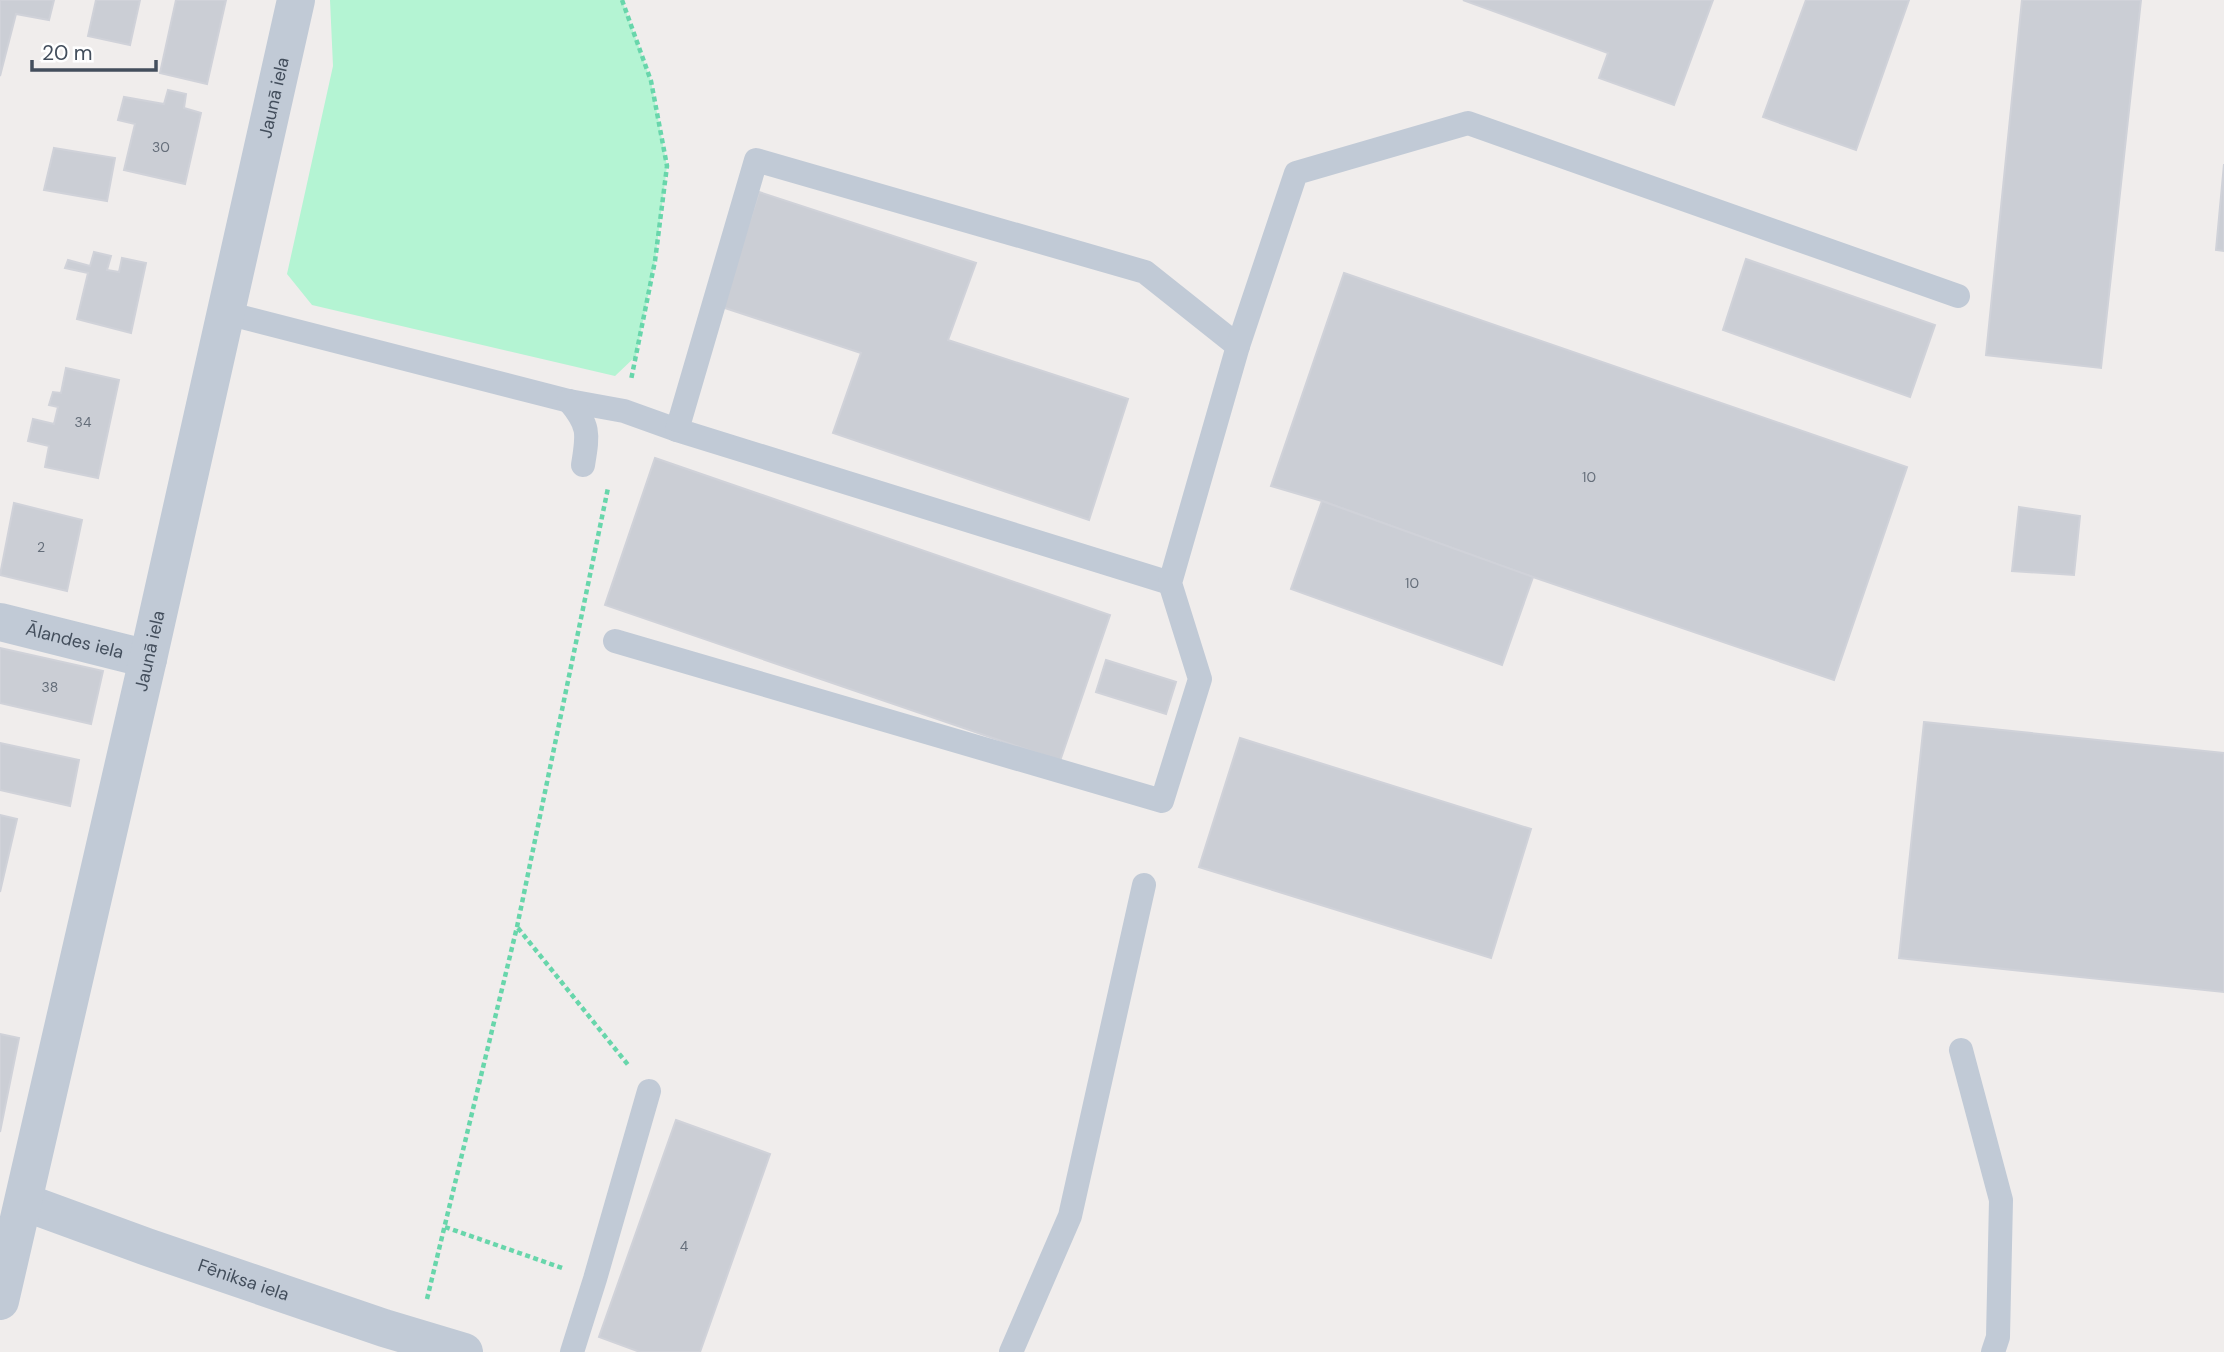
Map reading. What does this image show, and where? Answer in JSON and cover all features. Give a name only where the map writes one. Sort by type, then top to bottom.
[{"type":"street","name":"Jaunā iela","points":[[0,1301],[296,0]]},
{"type":"street","name":"Ālandes iela","points":[[0,622],[148,659]]},
{"type":"street","name":"Fēniksa iela","points":[[24,1202],[393,1339],[464,1352]]},
{"type":"lane","points":[[615,641],[1162,802],[1200,679],[1170,583],[1238,346],[1296,173],[1468,123],[1958,296]]},
{"type":"lane","points":[[677,430],[756,160],[1145,272],[1238,346]]},
{"type":"lane","points":[[226,313],[569,401],[624,411],[677,430],[1170,583]]},
{"type":"lane","points":[[569,401],[583,417],[587,437],[583,465]]},
{"type":"lane","points":[[1011,1352],[1069,1216],[1144,885]]},
{"type":"lane","points":[[1961,1050],[2001,1200],[1998,1337],[1993,1352]]},
{"type":"lane","points":[[572,1352],[649,1091]]},
{"type":"path","points":[[622,0],[650,81],[667,166],[655,261],[624,411]]},
{"type":"path","points":[[393,1339],[445,1227],[517,927],[610,479]]},
{"type":"path","points":[[517,927],[649,1091]]},
{"type":"path","points":[[445,1227],[595,1279]]},
{"type":"green space","points":[[330,0],[622,0],[651,81],[667,166],[655,261],[636,356],[615,376],[312,305],[287,274],[333,66]]},
{"type":"building","points":[[0,0],[54,0],[49,20],[16,14],[0,76]]},
{"type":"building","points":[[96,0],[140,0],[130,45],[88,36]]},
{"type":"building","points":[[176,0],[226,0],[207,84],[160,73]]},
{"type":"building","points":[[1463,0],[1713,0],[1674,105],[1599,78],[1608,53]]},
{"type":"building","points":[[1806,0],[1909,0],[1856,150],[1763,117]]},
{"type":"building","points":[[2022,0],[2141,0],[2101,368],[1986,355]]},
{"type":"building","points":[[168,90],[186,94],[184,108],[201,113],[185,184],[124,170],[135,124],[118,120],[124,97],[164,104]]},
{"type":"building","points":[[54,148],[115,158],[107,201],[44,190]]},
{"type":"building","points":[[2224,164],[2224,251],[2216,250]]},
{"type":"building","points":[[759,192],[976,263],[948,340],[1128,399],[1089,520],[833,433],[861,353],[722,307]]},
{"type":"building","points":[[94,252],[111,256],[107,270],[119,272],[122,258],[146,263],[131,333],[77,319],[88,273],[65,268],[68,260],[90,266]]},
{"type":"building","points":[[1746,259],[1935,325],[1910,397],[1723,330]]},
{"type":"building","points":[[1344,273],[1907,467],[1834,680],[1533,577],[1322,501],[1271,486]]},
{"type":"building","points":[[66,368],[119,380],[98,478],[45,467],[49,446],[28,441],[33,419],[54,424],[58,407],[49,405],[53,392],[61,393]]},
{"type":"building","points":[[655,458],[1110,615],[1060,761],[605,605]]},
{"type":"building","points":[[1322,501],[1533,577],[1502,665],[1291,589]]},
{"type":"building","points":[[14,503],[82,520],[67,591],[0,575]]},
{"type":"building","points":[[2019,507],[2080,516],[2074,575],[2012,571]]},
{"type":"building","points":[[0,648],[103,671],[91,724],[0,703]]},
{"type":"building","points":[[1106,660],[1176,682],[1166,714],[1096,692]]},
{"type":"building","points":[[1924,722],[2224,753],[2224,992],[1899,958]]},
{"type":"building","points":[[1240,738],[1531,829],[1491,958],[1199,867]]},
{"type":"building","points":[[0,743],[79,760],[70,806],[0,790]]},
{"type":"building","points":[[0,815],[17,819],[0,892]]},
{"type":"building","points":[[0,1034],[19,1038],[0,1132]]},
{"type":"building","points":[[676,1120],[770,1154],[700,1352],[640,1352],[599,1337]]}]
